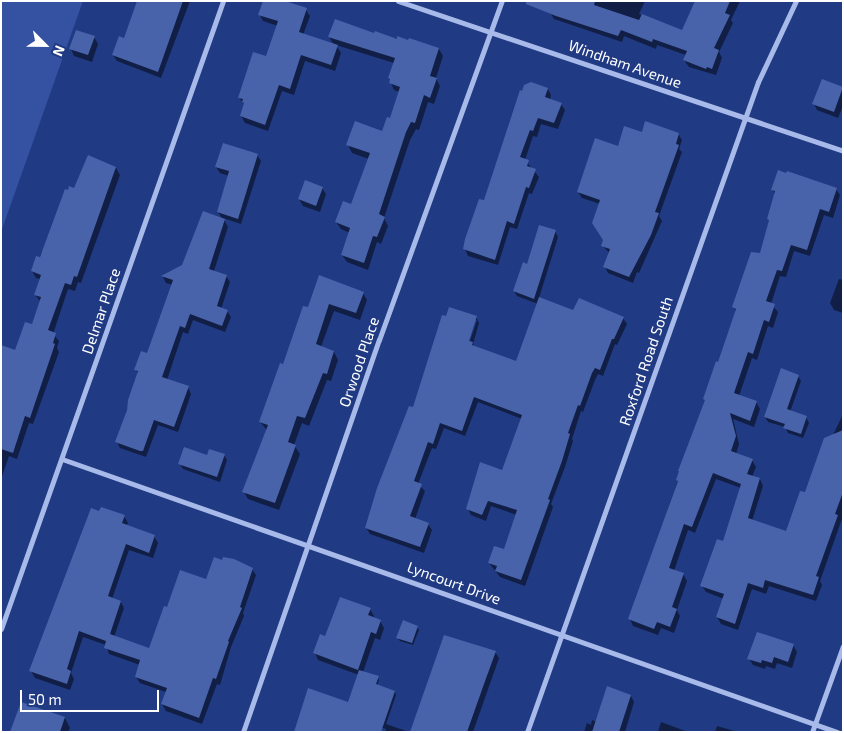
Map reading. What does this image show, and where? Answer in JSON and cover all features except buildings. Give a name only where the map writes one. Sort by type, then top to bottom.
[{"type":"street","name":"Delmar Place","points":[[1,629],[223,1]]},
{"type":"street","name":"Windham Avenue","points":[[398,1],[843,151]]},
{"type":"street","name":"Orwood Place","points":[[243,732],[379,340],[502,1]]},
{"type":"street","name":"Roxford Road South","points":[[527,732],[758,82],[796,1]]},
{"type":"street","name":"Lyncourt Drive","points":[[62,459],[837,732]]},
{"type":"street","points":[[812,732],[843,646]]},
{"type":"shaded area","points":[[1,1],[83,1],[1,232]]}]
